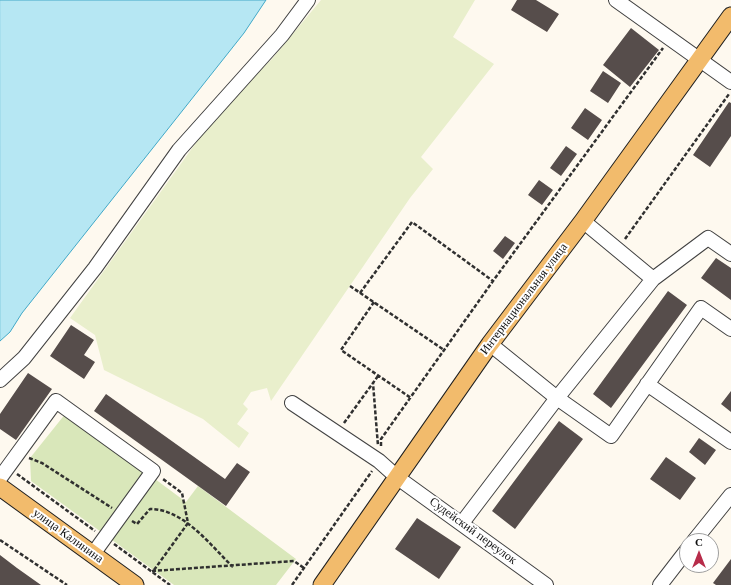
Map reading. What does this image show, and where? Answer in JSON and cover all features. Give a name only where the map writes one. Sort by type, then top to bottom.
[{"type":"main road","name":"Интернациональная улица","points":[[322,585],[490,344],[583,221],[731,16]]},
{"type":"main road","name":"улица Калинина","points":[[0,487],[135,585]]},
{"type":"street","points":[[0,380],[24,358],[95,268],[178,150],[282,35],[308,0]]},
{"type":"street","points":[[616,0],[731,82]]},
{"type":"street","points":[[583,221],[653,279]]},
{"type":"street","points":[[462,523],[557,398],[653,279],[708,238],[731,254]]},
{"type":"street","points":[[490,344],[557,398],[611,436],[701,308],[731,329]]},
{"type":"street","points":[[647,384],[731,442]]},
{"type":"street","points":[[4,473],[56,401],[153,471],[126,517],[105,538],[93,554]]},
{"type":"street","name":"Судейский переулок","points":[[292,403],[379,461],[398,478],[546,585]]},
{"type":"street","points":[[700,533],[731,495]]},
{"type":"street","points":[[660,585],[679,560]]},
{"type":"path","points":[[292,585],[379,461],[381,439],[493,281],[670,39]]},
{"type":"path","points":[[617,249],[731,92]]},
{"type":"path","points":[[360,293],[412,222],[493,281]]},
{"type":"path","points":[[350,286],[444,350]]},
{"type":"path","points":[[374,302],[341,350],[411,398]]},
{"type":"path","points":[[337,433],[378,376]]},
{"type":"path","points":[[373,383],[379,461]]},
{"type":"path","points":[[18,454],[42,463],[137,524],[150,509],[162,509],[188,523],[233,567]]},
{"type":"path","points":[[153,471],[182,493],[188,523],[153,571]]},
{"type":"path","points":[[4,473],[105,538],[153,571],[170,585]]},
{"type":"path","points":[[0,540],[67,585]]},
{"type":"path","points":[[153,571],[233,567],[294,561],[304,568]]},
{"type":"green space","points":[[321,0],[475,0],[453,37],[494,64],[421,157],[433,169],[410,198],[271,401],[267,388],[251,392],[243,404],[248,409],[237,424],[249,433],[239,448],[203,419],[104,370],[95,335],[70,318],[226,101],[271,60]]},
{"type":"green space","points":[[66,413],[186,502],[198,486],[296,559],[276,585],[174,585],[31,481],[30,458]]},
{"type":"water","points":[[0,0],[266,0],[244,33],[22,313],[10,332],[0,341]]},
{"type":"building","points":[[517,0],[536,0],[559,14],[547,32],[511,10]]},
{"type":"building","points":[[631,28],[659,50],[630,87],[603,65]]},
{"type":"building","points":[[603,71],[621,83],[608,103],[590,91]]},
{"type":"building","points":[[729,102],[731,103],[731,136],[710,167],[693,155]]},
{"type":"building","points":[[585,108],[602,120],[588,140],[571,128]]},
{"type":"building","points":[[566,146],[577,154],[561,176],[550,168]]},
{"type":"building","points":[[539,180],[553,190],[542,205],[528,195]]},
{"type":"building","points":[[505,236],[515,243],[503,259],[493,251]]},
{"type":"building","points":[[716,258],[731,268],[731,300],[701,278]]},
{"type":"building","points":[[668,291],[687,305],[611,408],[593,394]]},
{"type":"building","points":[[71,325],[94,340],[84,355],[95,362],[84,379],[50,356]]},
{"type":"building","points":[[28,373],[52,389],[16,440],[0,429],[0,414]]},
{"type":"building","points":[[731,391],[731,412],[721,404]]},
{"type":"building","points":[[106,394],[225,479],[237,463],[250,472],[226,506],[94,411]]},
{"type":"building","points":[[559,421],[583,439],[515,529],[492,511]]},
{"type":"building","points":[[699,438],[716,450],[705,465],[689,452]]},
{"type":"building","points":[[666,457],[696,478],[680,500],[650,479]]},
{"type":"building","points":[[417,518],[461,547],[439,579],[395,549]]},
{"type":"building","points":[[0,555],[17,568],[41,585],[0,585]]},
{"type":"building","points":[[731,559],[731,585],[716,585],[713,583]]}]
